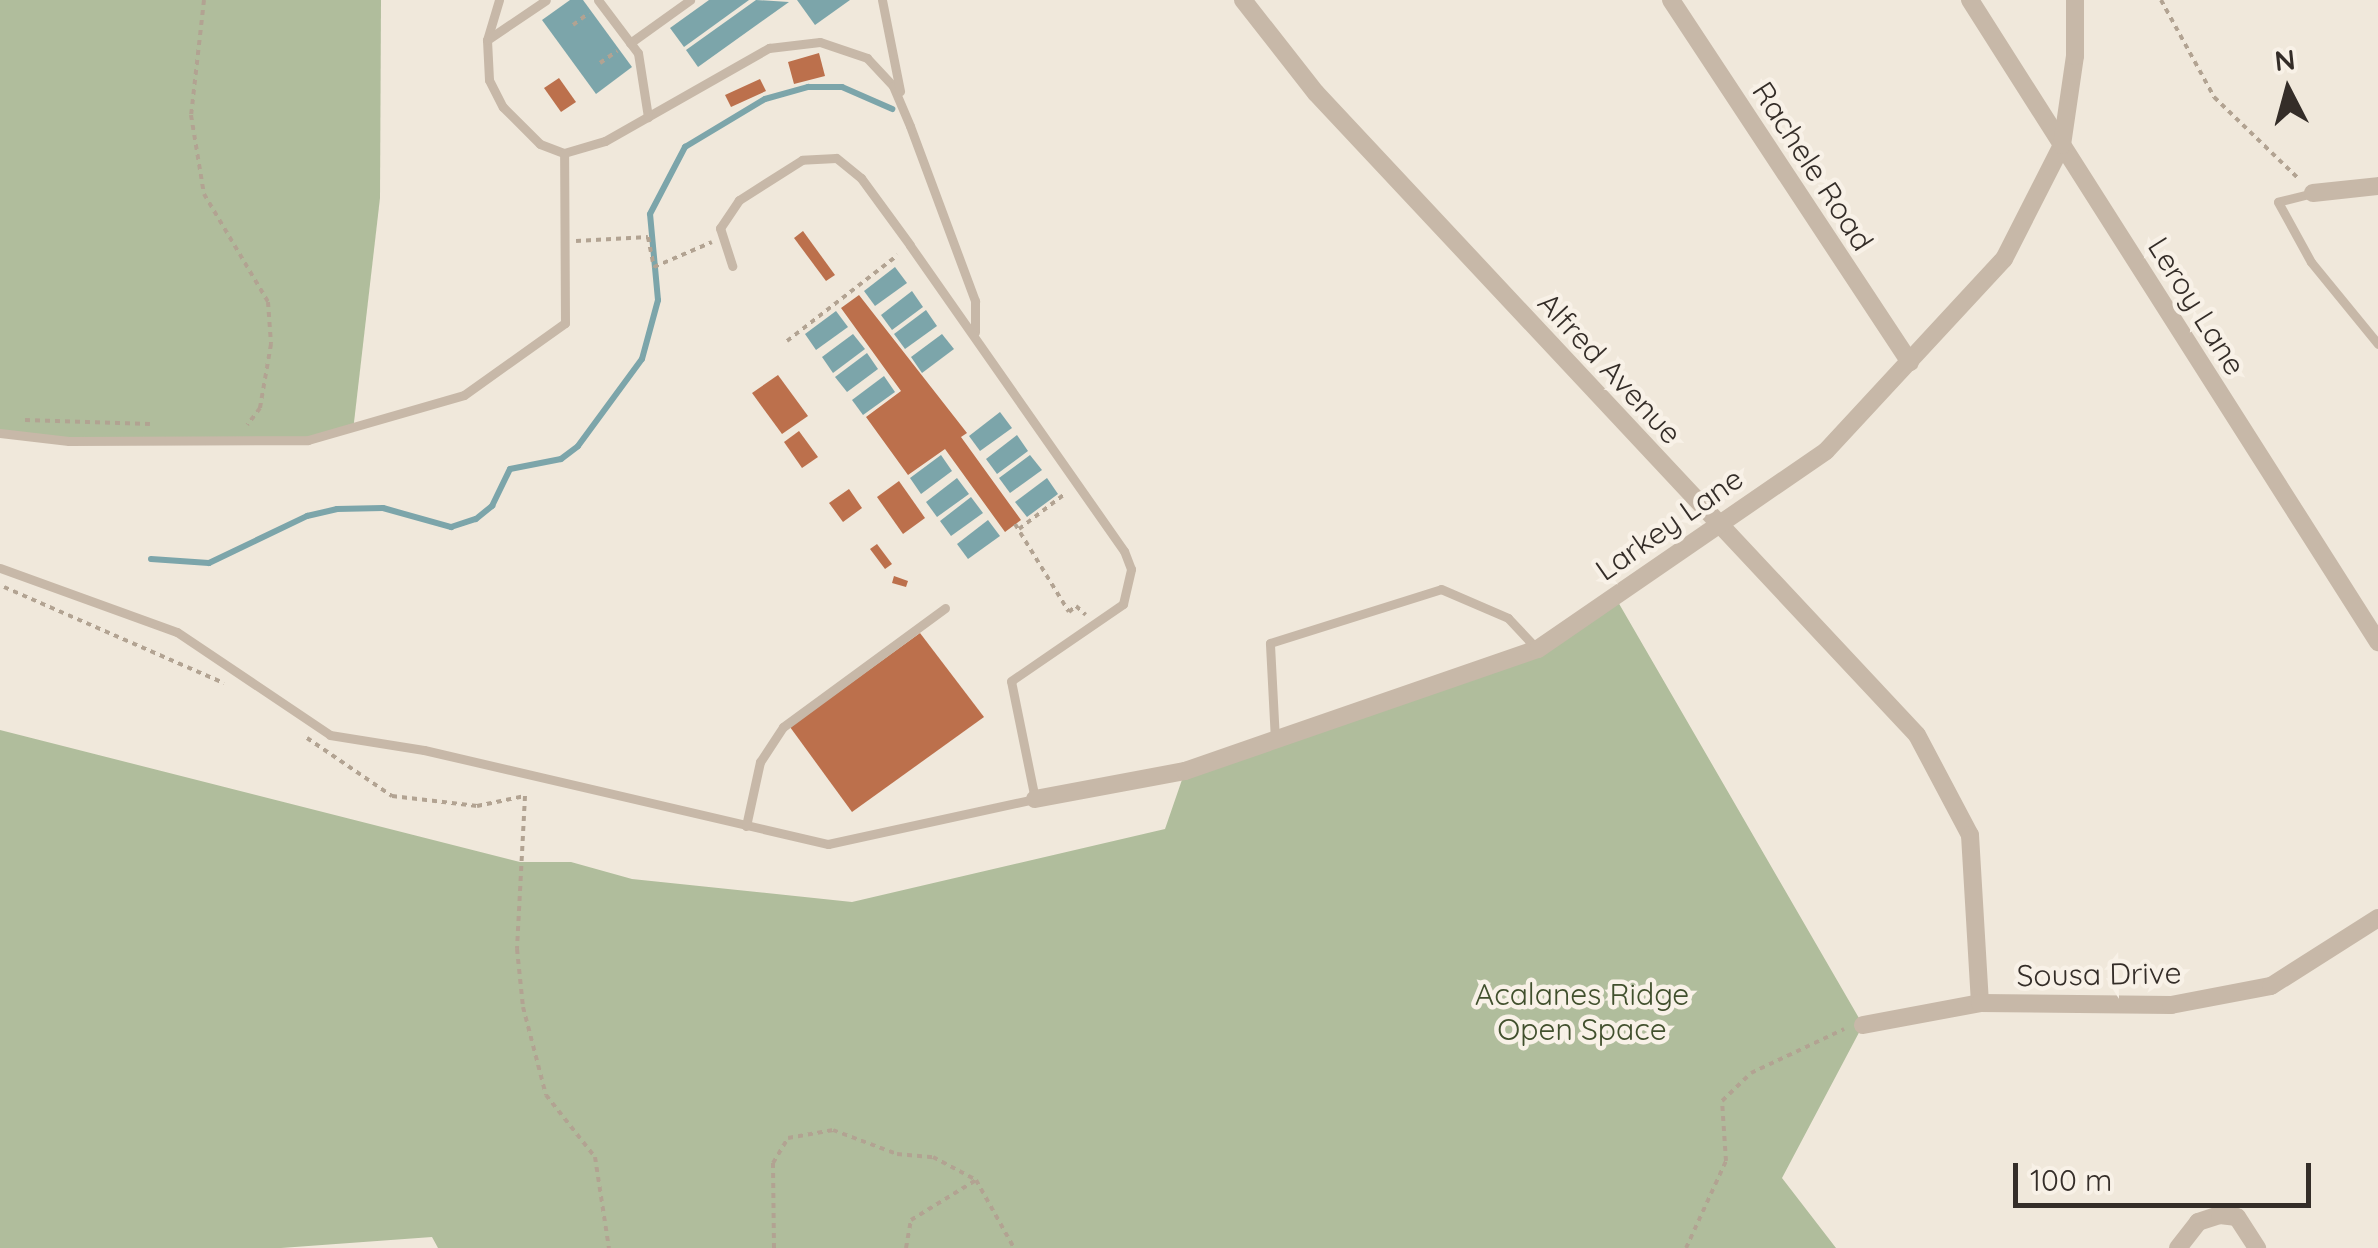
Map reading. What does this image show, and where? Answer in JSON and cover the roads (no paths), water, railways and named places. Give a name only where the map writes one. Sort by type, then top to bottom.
[{"type":"street","name":"Alfred Avenue","points":[[1243,0],[1316,93],[1917,735],[1970,835],[1980,1004]]},
{"type":"street","name":"Rachele Road","points":[[1671,0],[1910,362]]},
{"type":"street","name":"Leroy Lane","points":[[1970,0],[2378,642]]},
{"type":"street","name":"Larkey Lane","points":[[1034,800],[1185,771],[1538,649],[1716,522],[1826,451],[2004,259],[2062,145],[2075,56],[2075,0]]},
{"type":"street","points":[[2313,193],[2378,186]]},
{"type":"street","name":"Sousa Drive","points":[[1863,1025],[1980,1004],[2171,1005],[2271,986],[2378,918]]},
{"type":"street","points":[[2178,1248],[2198,1222],[2220,1215],[2237,1218],[2257,1248]]},
{"type":"lane","points":[[499,0],[486,40],[488,80],[503,106],[540,144],[564,153],[606,141],[789,43],[820,42],[867,58],[893,86],[902,108],[975,301],[975,335]]},
{"type":"lane","points":[[486,40],[546,0]]},
{"type":"lane","points":[[630,43],[690,0]]},
{"type":"lane","points":[[882,0],[902,108]]},
{"type":"lane","points":[[600,2],[630,43],[645,81],[648,116]]},
{"type":"lane","points":[[0,432],[68,441],[308,440],[464,395],[565,324],[564,153]]},
{"type":"lane","points":[[0,568],[177,632],[330,735],[424,750],[828,844],[1034,800],[1011,681],[1123,604],[1131,570],[975,335],[860,178],[836,158],[802,160],[739,200],[727,213],[722,238],[732,266]]},
{"type":"lane","points":[[2313,193],[2278,202],[2311,262],[2378,344]]},
{"type":"lane","points":[[1274,740],[1270,643],[1441,589],[1508,618],[1538,649]]},
{"type":"lane","points":[[746,826],[760,762],[783,726],[945,608]]},
{"type":"water","points":[[570,0],[583,0],[632,67],[596,94],[542,20]]},
{"type":"water","points":[[709,0],[749,0],[684,47],[670,28]]},
{"type":"water","points":[[756,0],[789,2],[698,67],[686,50]]},
{"type":"water","points":[[797,0],[850,0],[815,25]]},
{"type":"water","points":[[895,267],[907,283],[875,306],[864,291]]},
{"type":"water","points":[[912,291],[923,307],[892,330],[881,315]]},
{"type":"water","points":[[926,310],[937,326],[905,349],[894,334]]},
{"type":"water","points":[[836,311],[848,327],[816,350],[805,334]]},
{"type":"water","points":[[853,334],[865,349],[833,373],[822,357]]},
{"type":"water","points":[[942,334],[954,349],[922,373],[911,357]]},
{"type":"water","points":[[867,353],[878,369],[847,392],[835,377]]},
{"type":"water","points":[[884,376],[895,392],[863,415],[852,400]]},
{"type":"water","points":[[1000,412],[1012,428],[980,451],[969,436]]},
{"type":"water","points":[[1017,435],[1028,451],[997,474],[986,459]]},
{"type":"water","points":[[941,455],[952,471],[921,494],[910,478]]},
{"type":"water","points":[[1030,455],[1042,470],[1010,493],[999,478]]},
{"type":"water","points":[[957,478],[969,494],[937,517],[926,502]]},
{"type":"water","points":[[1047,478],[1058,494],[1027,517],[1015,502]]},
{"type":"water","points":[[971,497],[983,513],[951,536],[940,521]]},
{"type":"water","points":[[988,520],[1000,536],[968,559],[957,544]]},
{"type":"waterway","points":[[151,559],[209,563],[307,516],[337,509],[383,508],[451,527],[476,519],[492,506],[510,469],[561,459],[578,446],[642,359],[658,300],[650,214],[685,147],[765,99],[808,87],[842,87],[892,109]]},
{"type":"park label","name":"Acalanes Ridge Open Space","points":[[1582,1011]]}]
